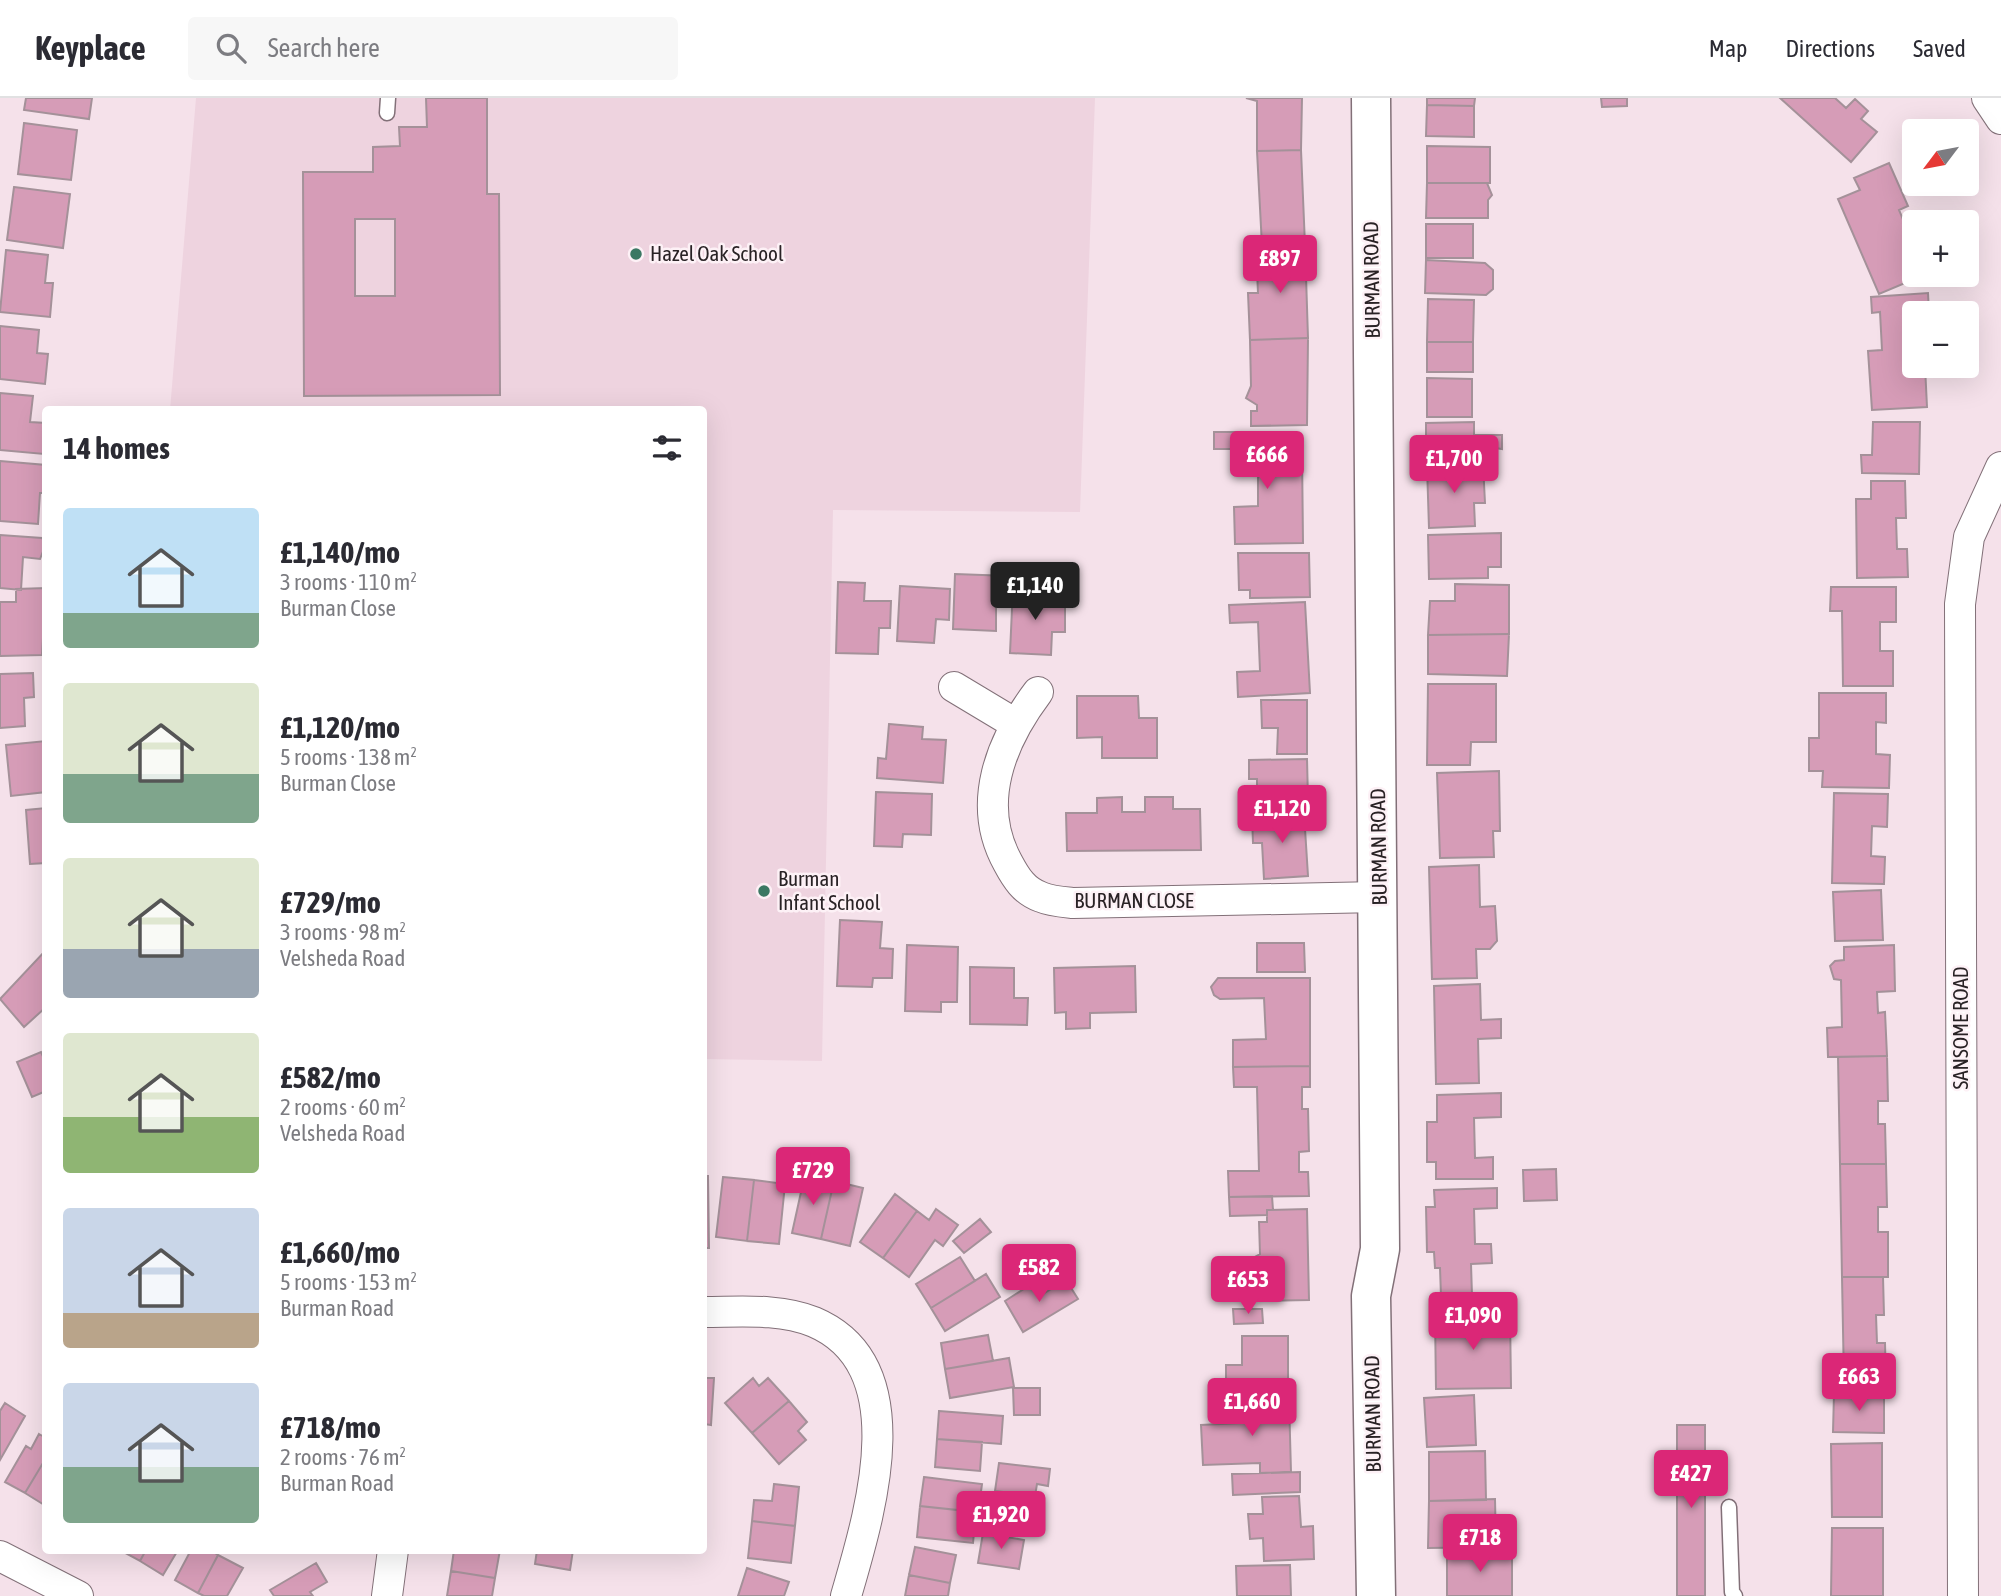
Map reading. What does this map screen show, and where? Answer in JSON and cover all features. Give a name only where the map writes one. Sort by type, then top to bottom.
[{"type":"street","name":"BURMAN ROAD","points":[[1371,98],[1379,897],[1380,1249],[1371,1296],[1376,1596]]},
{"type":"street","points":[[1987,98],[2001,119]]},
{"type":"street","name":"SANSOME ROAD","points":[[1962,1596],[1960,604],[1969,537],[2001,467]]},
{"type":"street","points":[[954,687],[1014,723]]},
{"type":"street","name":"BURMAN CLOSE","points":[[1038,692],[1014,723],[996,772],[993,809],[998,845],[1020,884],[1041,897],[1073,903],[1379,897]]},
{"type":"street","points":[[707,1312],[773,1312],[813,1322],[843,1338],[867,1371],[879,1422],[869,1515],[846,1596]]},
{"type":"street","points":[[387,1596],[392,1554]]},
{"type":"street","points":[[0,1556],[78,1596]]},
{"type":"lane","points":[[387,113],[388,98]]},
{"type":"lane","points":[[1729,1507],[1732,1592],[1735,1596]]},
{"type":"shaded area","name":"Hazel Oak School","points":[[196,98],[1095,98],[1080,512],[833,510],[822,1061],[707,1059],[707,406],[170,406]]},
{"type":"building","points":[[26,98],[92,98],[89,119],[24,110]]},
{"type":"building","points":[[426,98],[487,98],[487,194],[499,194],[500,395],[304,396],[303,172],[373,172],[373,147],[400,146],[399,127],[427,127]],"holes":[[[355,219],[395,219],[395,296],[355,296]]]},
{"type":"building","points":[[1246,98],[1302,98],[1301,150],[1257,151],[1257,101]]},
{"type":"building","points":[[1427,98],[1475,98],[1474,106],[1427,105]]},
{"type":"building","points":[[1601,98],[1627,98],[1627,106],[1602,107]]},
{"type":"building","points":[[1780,98],[1835,98],[1846,108],[1855,99],[1868,111],[1861,119],[1877,132],[1851,162]]},
{"type":"building","points":[[1427,105],[1474,106],[1474,137],[1426,136]]},
{"type":"building","points":[[24,123],[77,130],[71,180],[18,174]]},
{"type":"building","points":[[1427,146],[1490,147],[1490,183],[1427,183]]},
{"type":"building","points":[[1301,150],[1305,245],[1262,246],[1257,151]]},
{"type":"building","points":[[1889,163],[1908,206],[1899,210],[1902,217],[1902,284],[1879,294],[1838,199],[1860,190],[1854,178]]},
{"type":"building","points":[[1427,183],[1487,183],[1492,195],[1488,200],[1488,218],[1426,218]]},
{"type":"building","points":[[14,187],[70,194],[63,248],[7,240]]},
{"type":"building","points":[[1426,224],[1473,224],[1473,258],[1426,258]]},
{"type":"building","points":[[1305,245],[1308,338],[1250,340],[1248,293],[1258,293],[1256,247]]},
{"type":"building","points":[[6,250],[48,255],[45,283],[53,283],[50,317],[0,312]]},
{"type":"building","points":[[1426,260],[1485,263],[1493,270],[1493,289],[1486,295],[1425,293]]},
{"type":"building","points":[[1928,293],[1928,301],[1902,301],[1902,378],[1926,378],[1927,407],[1872,410],[1868,351],[1882,350],[1880,312],[1872,313],[1871,297]]},
{"type":"building","points":[[1428,299],[1474,300],[1473,342],[1427,342]]},
{"type":"building","points":[[0,326],[39,330],[37,353],[48,354],[45,384],[0,379]]},
{"type":"building","points":[[1308,338],[1307,425],[1251,426],[1251,411],[1257,411],[1257,405],[1246,398],[1251,386],[1250,340]]},
{"type":"building","points":[[1427,342],[1473,342],[1473,372],[1427,372]]},
{"type":"building","points":[[1427,378],[1472,379],[1472,417],[1427,417]]},
{"type":"building","points":[[0,393],[33,396],[30,422],[42,423],[42,454],[0,450]]},
{"type":"building","points":[[1474,422],[1474,435],[1502,435],[1502,449],[1495,448],[1494,461],[1426,461],[1426,423]]},
{"type":"building","points":[[1873,422],[1920,422],[1919,474],[1862,473],[1861,455],[1872,455]]},
{"type":"building","points":[[1214,432],[1260,432],[1260,453],[1302,452],[1303,543],[1235,544],[1234,507],[1258,506],[1258,474],[1234,475],[1233,449],[1214,449]]},
{"type":"building","points":[[0,461],[42,465],[38,524],[0,521]]},
{"type":"building","points":[[1483,464],[1485,503],[1474,503],[1475,526],[1429,528],[1427,466]]},
{"type":"building","points":[[1871,481],[1905,481],[1906,518],[1896,518],[1897,549],[1907,549],[1908,577],[1857,578],[1856,499],[1871,499]]},
{"type":"building","points":[[1501,533],[1501,567],[1488,567],[1488,578],[1429,579],[1428,535]]},
{"type":"building","points":[[0,535],[42,538],[40,559],[23,557],[21,590],[0,588]]},
{"type":"building","points":[[1238,553],[1309,553],[1310,597],[1250,598],[1250,590],[1239,590]]},
{"type":"building","points":[[955,574],[1009,576],[1008,605],[996,605],[996,631],[953,629]]},
{"type":"building","points":[[838,582],[865,583],[864,601],[891,601],[890,628],[879,628],[878,654],[836,653]]},
{"type":"building","points":[[1455,584],[1509,585],[1509,634],[1428,635],[1430,601],[1455,601]]},
{"type":"building","points":[[900,586],[950,589],[949,620],[936,619],[934,643],[897,641]]},
{"type":"building","points":[[1013,587],[1041,588],[1041,601],[1065,602],[1065,632],[1052,632],[1051,655],[1010,653]]},
{"type":"building","points":[[1831,587],[1896,587],[1896,622],[1880,622],[1880,651],[1893,651],[1893,686],[1843,686],[1842,611],[1830,611]]},
{"type":"building","points":[[42,588],[42,655],[0,656],[0,602],[16,602],[16,589]]},
{"type":"building","points":[[1305,602],[1310,693],[1238,697],[1237,672],[1260,671],[1258,622],[1230,623],[1229,605]]},
{"type":"building","points":[[1509,634],[1507,676],[1428,674],[1428,635]]},
{"type":"building","points":[[33,673],[34,697],[24,698],[25,726],[0,728],[0,674]]},
{"type":"building","points":[[1428,684],[1496,684],[1496,742],[1471,742],[1470,765],[1427,765]]},
{"type":"building","points":[[1819,693],[1886,693],[1886,723],[1876,722],[1876,754],[1890,755],[1889,788],[1822,787],[1823,771],[1809,771],[1809,738],[1819,738]]},
{"type":"building","points":[[1077,696],[1138,696],[1139,718],[1157,718],[1157,758],[1102,758],[1102,737],[1077,738]]},
{"type":"building","points":[[1261,700],[1307,700],[1307,754],[1277,754],[1278,728],[1262,728]]},
{"type":"building","points":[[889,724],[923,727],[922,739],[946,740],[943,783],[877,778],[878,758],[886,759]]},
{"type":"building","points":[[42,741],[42,792],[11,796],[6,745]]},
{"type":"building","points":[[1307,759],[1308,800],[1257,802],[1257,779],[1249,779],[1249,760]]},
{"type":"building","points":[[1499,771],[1500,831],[1493,831],[1494,857],[1440,858],[1437,773]]},
{"type":"building","points":[[876,792],[932,794],[931,835],[903,834],[902,847],[874,846]]},
{"type":"building","points":[[1834,793],[1888,794],[1887,827],[1872,826],[1871,856],[1885,857],[1884,884],[1832,883]]},
{"type":"building","points":[[1122,797],[1122,812],[1145,812],[1145,797],[1173,797],[1173,809],[1200,809],[1201,850],[1067,851],[1066,813],[1097,813],[1097,798]]},
{"type":"building","points":[[42,808],[42,863],[30,864],[26,810]]},
{"type":"building","points":[[1304,813],[1308,876],[1264,879],[1262,843],[1253,843],[1252,816]]},
{"type":"building","points":[[1479,865],[1480,907],[1495,906],[1497,941],[1490,949],[1476,949],[1477,978],[1432,979],[1429,867]]},
{"type":"building","points":[[1881,890],[1883,940],[1835,941],[1833,892]]},
{"type":"building","points":[[840,920],[882,922],[880,948],[893,949],[892,978],[873,978],[872,987],[837,986]]},
{"type":"building","points":[[1257,943],[1304,943],[1305,972],[1257,972]]},
{"type":"building","points":[[907,945],[958,947],[957,1002],[941,1002],[941,1012],[905,1011]]},
{"type":"building","points":[[1894,945],[1895,991],[1877,992],[1878,1013],[1885,1012],[1887,1056],[1828,1057],[1827,1028],[1842,1027],[1841,980],[1834,979],[1830,966],[1835,961],[1844,960],[1844,947]]},
{"type":"building","points":[[42,954],[42,1011],[24,1027],[0,999]]},
{"type":"building","points":[[1135,966],[1136,1012],[1090,1013],[1090,1028],[1066,1029],[1066,1012],[1055,1013],[1054,968]]},
{"type":"building","points":[[970,967],[1014,968],[1014,998],[1028,998],[1027,1025],[970,1024]]},
{"type":"building","points":[[1218,978],[1310,978],[1310,1066],[1233,1067],[1233,1040],[1266,1039],[1264,998],[1220,999],[1214,995],[1211,987]]},
{"type":"building","points":[[1480,984],[1481,1020],[1501,1019],[1501,1038],[1478,1039],[1479,1083],[1436,1084],[1434,986]]},
{"type":"building","points":[[41,1052],[42,1093],[32,1097],[17,1062]]},
{"type":"building","points":[[1887,1056],[1888,1101],[1878,1101],[1878,1124],[1885,1124],[1886,1164],[1840,1164],[1838,1057]]},
{"type":"building","points":[[1310,1066],[1310,1087],[1302,1087],[1302,1109],[1308,1109],[1309,1151],[1299,1152],[1299,1172],[1308,1172],[1309,1196],[1229,1197],[1228,1171],[1259,1171],[1257,1087],[1234,1087],[1233,1067]]},
{"type":"building","points":[[1501,1093],[1501,1117],[1474,1118],[1475,1158],[1493,1157],[1493,1179],[1436,1179],[1436,1162],[1427,1162],[1427,1122],[1437,1122],[1437,1095]]},
{"type":"building","points":[[1840,1164],[1886,1164],[1887,1207],[1878,1207],[1878,1232],[1888,1232],[1888,1277],[1842,1277]]},
{"type":"building","points":[[1556,1169],[1557,1200],[1524,1201],[1523,1170]]},
{"type":"building","points":[[805,1174],[834,1181],[821,1239],[792,1233]]},
{"type":"building","points":[[707,1176],[708,1176],[707,1248]]},
{"type":"building","points":[[723,1177],[754,1180],[747,1241],[716,1237]]},
{"type":"building","points":[[754,1180],[785,1184],[779,1244],[747,1241]]},
{"type":"building","points":[[834,1181],[863,1188],[850,1246],[821,1239]]},
{"type":"building","points":[[1497,1188],[1497,1208],[1474,1209],[1475,1244],[1491,1244],[1492,1263],[1471,1264],[1472,1296],[1441,1296],[1440,1268],[1435,1268],[1434,1252],[1427,1252],[1426,1207],[1435,1207],[1434,1190]]},
{"type":"building","points":[[895,1194],[917,1211],[883,1258],[860,1242]]},
{"type":"building","points":[[1272,1196],[1273,1210],[1267,1210],[1267,1215],[1230,1216],[1229,1197]]},
{"type":"building","points":[[936,1209],[958,1225],[943,1246],[935,1240],[909,1277],[883,1258],[917,1211],[929,1220]]},
{"type":"building","points":[[1307,1209],[1309,1300],[1258,1301],[1258,1273],[1251,1270],[1251,1259],[1260,1254],[1259,1222],[1267,1222],[1267,1210]]},
{"type":"building","points":[[980,1219],[991,1232],[964,1253],[953,1241]]},
{"type":"building","points":[[960,1257],[975,1281],[931,1308],[916,1284]]},
{"type":"building","points":[[986,1274],[1000,1297],[945,1331],[931,1308]]},
{"type":"building","points":[[1842,1277],[1883,1277],[1884,1315],[1876,1315],[1877,1343],[1885,1343],[1886,1382],[1844,1382]]},
{"type":"building","points":[[1066,1280],[1078,1299],[1023,1332],[1005,1301],[1030,1285],[1038,1297]]},
{"type":"building","points":[[1233,1309],[1262,1309],[1263,1323],[1234,1324]]},
{"type":"building","points":[[1510,1314],[1511,1388],[1436,1389],[1435,1315]]},
{"type":"building","points":[[988,1335],[993,1361],[945,1369],[941,1343]]},
{"type":"building","points":[[1242,1336],[1288,1336],[1288,1395],[1243,1395],[1244,1390],[1226,1390],[1226,1365],[1242,1365]]},
{"type":"building","points":[[1009,1358],[1014,1387],[950,1398],[945,1369]]},
{"type":"building","points":[[707,1378],[714,1378],[711,1425],[707,1424]]},
{"type":"building","points":[[753,1378],[759,1386],[768,1378],[789,1401],[752,1433],[725,1403]]},
{"type":"building","points":[[1013,1388],[1040,1388],[1040,1415],[1014,1415]]},
{"type":"building","points":[[1834,1394],[1884,1394],[1884,1433],[1833,1432]]},
{"type":"building","points":[[1474,1395],[1476,1445],[1427,1447],[1424,1398]]},
{"type":"building","points":[[1289,1400],[1291,1472],[1260,1473],[1260,1463],[1203,1465],[1201,1425],[1240,1423],[1239,1402]]},
{"type":"building","points":[[789,1401],[807,1422],[798,1431],[806,1440],[779,1464],[752,1433]]},
{"type":"building","points":[[5,1403],[25,1416],[0,1460],[0,1411]]},
{"type":"building","points":[[939,1411],[1003,1416],[1001,1444],[937,1439]]},
{"type":"building","points":[[1677,1425],[1705,1425],[1705,1596],[1677,1596]]},
{"type":"building","points":[[39,1434],[42,1436],[42,1465],[25,1493],[5,1482],[26,1446],[31,1449]]},
{"type":"building","points":[[937,1439],[982,1442],[980,1471],[935,1467]]},
{"type":"building","points":[[1882,1443],[1882,1517],[1832,1517],[1831,1444]]},
{"type":"building","points":[[1485,1451],[1486,1500],[1429,1501],[1429,1452]]},
{"type":"building","points":[[999,1463],[1050,1469],[1048,1486],[1037,1484],[1035,1496],[995,1491]]},
{"type":"building","points":[[42,1465],[42,1504],[25,1493]]},
{"type":"building","points":[[1300,1472],[1300,1492],[1233,1495],[1232,1474]]},
{"type":"building","points":[[924,1477],[982,1484],[980,1499],[967,1498],[965,1511],[920,1506]]},
{"type":"building","points":[[774,1484],[799,1487],[795,1526],[752,1521],[754,1500],[772,1501]]},
{"type":"building","points":[[1299,1496],[1301,1527],[1313,1526],[1314,1559],[1264,1561],[1263,1538],[1250,1539],[1248,1514],[1263,1514],[1262,1497]]},
{"type":"building","points":[[1495,1499],[1496,1547],[1428,1548],[1429,1501]]},
{"type":"building","points":[[920,1506],[976,1512],[973,1543],[917,1537]]},
{"type":"building","points":[[752,1521],[795,1526],[791,1563],[748,1558]]},
{"type":"building","points":[[1832,1528],[1883,1528],[1883,1596],[1831,1596]]},
{"type":"building","points":[[983,1533],[1024,1540],[1019,1569],[978,1563]]},
{"type":"building","points":[[915,1547],[956,1555],[950,1583],[909,1575]]},
{"type":"building","points":[[1447,1551],[1512,1551],[1512,1596],[1447,1596]]},
{"type":"building","points":[[127,1554],[144,1554],[140,1561]]},
{"type":"building","points":[[144,1554],[176,1554],[163,1575],[140,1561]]},
{"type":"building","points":[[189,1554],[218,1555],[198,1593],[175,1580]]},
{"type":"building","points":[[453,1554],[499,1554],[495,1578],[451,1571]]},
{"type":"building","points":[[536,1554],[572,1554],[570,1570],[535,1564]]},
{"type":"building","points":[[218,1555],[243,1568],[227,1596],[204,1596],[198,1593]]},
{"type":"building","points":[[316,1563],[327,1582],[310,1592],[313,1596],[274,1596],[270,1590]]},
{"type":"building","points":[[1290,1565],[1291,1596],[1237,1596],[1236,1566]]},
{"type":"building","points":[[747,1568],[789,1582],[784,1596],[738,1596]]},
{"type":"building","points":[[451,1571],[495,1578],[492,1596],[447,1596]]},
{"type":"building","points":[[909,1575],[950,1583],[948,1596],[905,1596]]},
{"type":"place","name":"Hazel Oak School","points":[[636,254]]},
{"type":"place","name":"Burman Infant School","points":[[764,891]]}]
